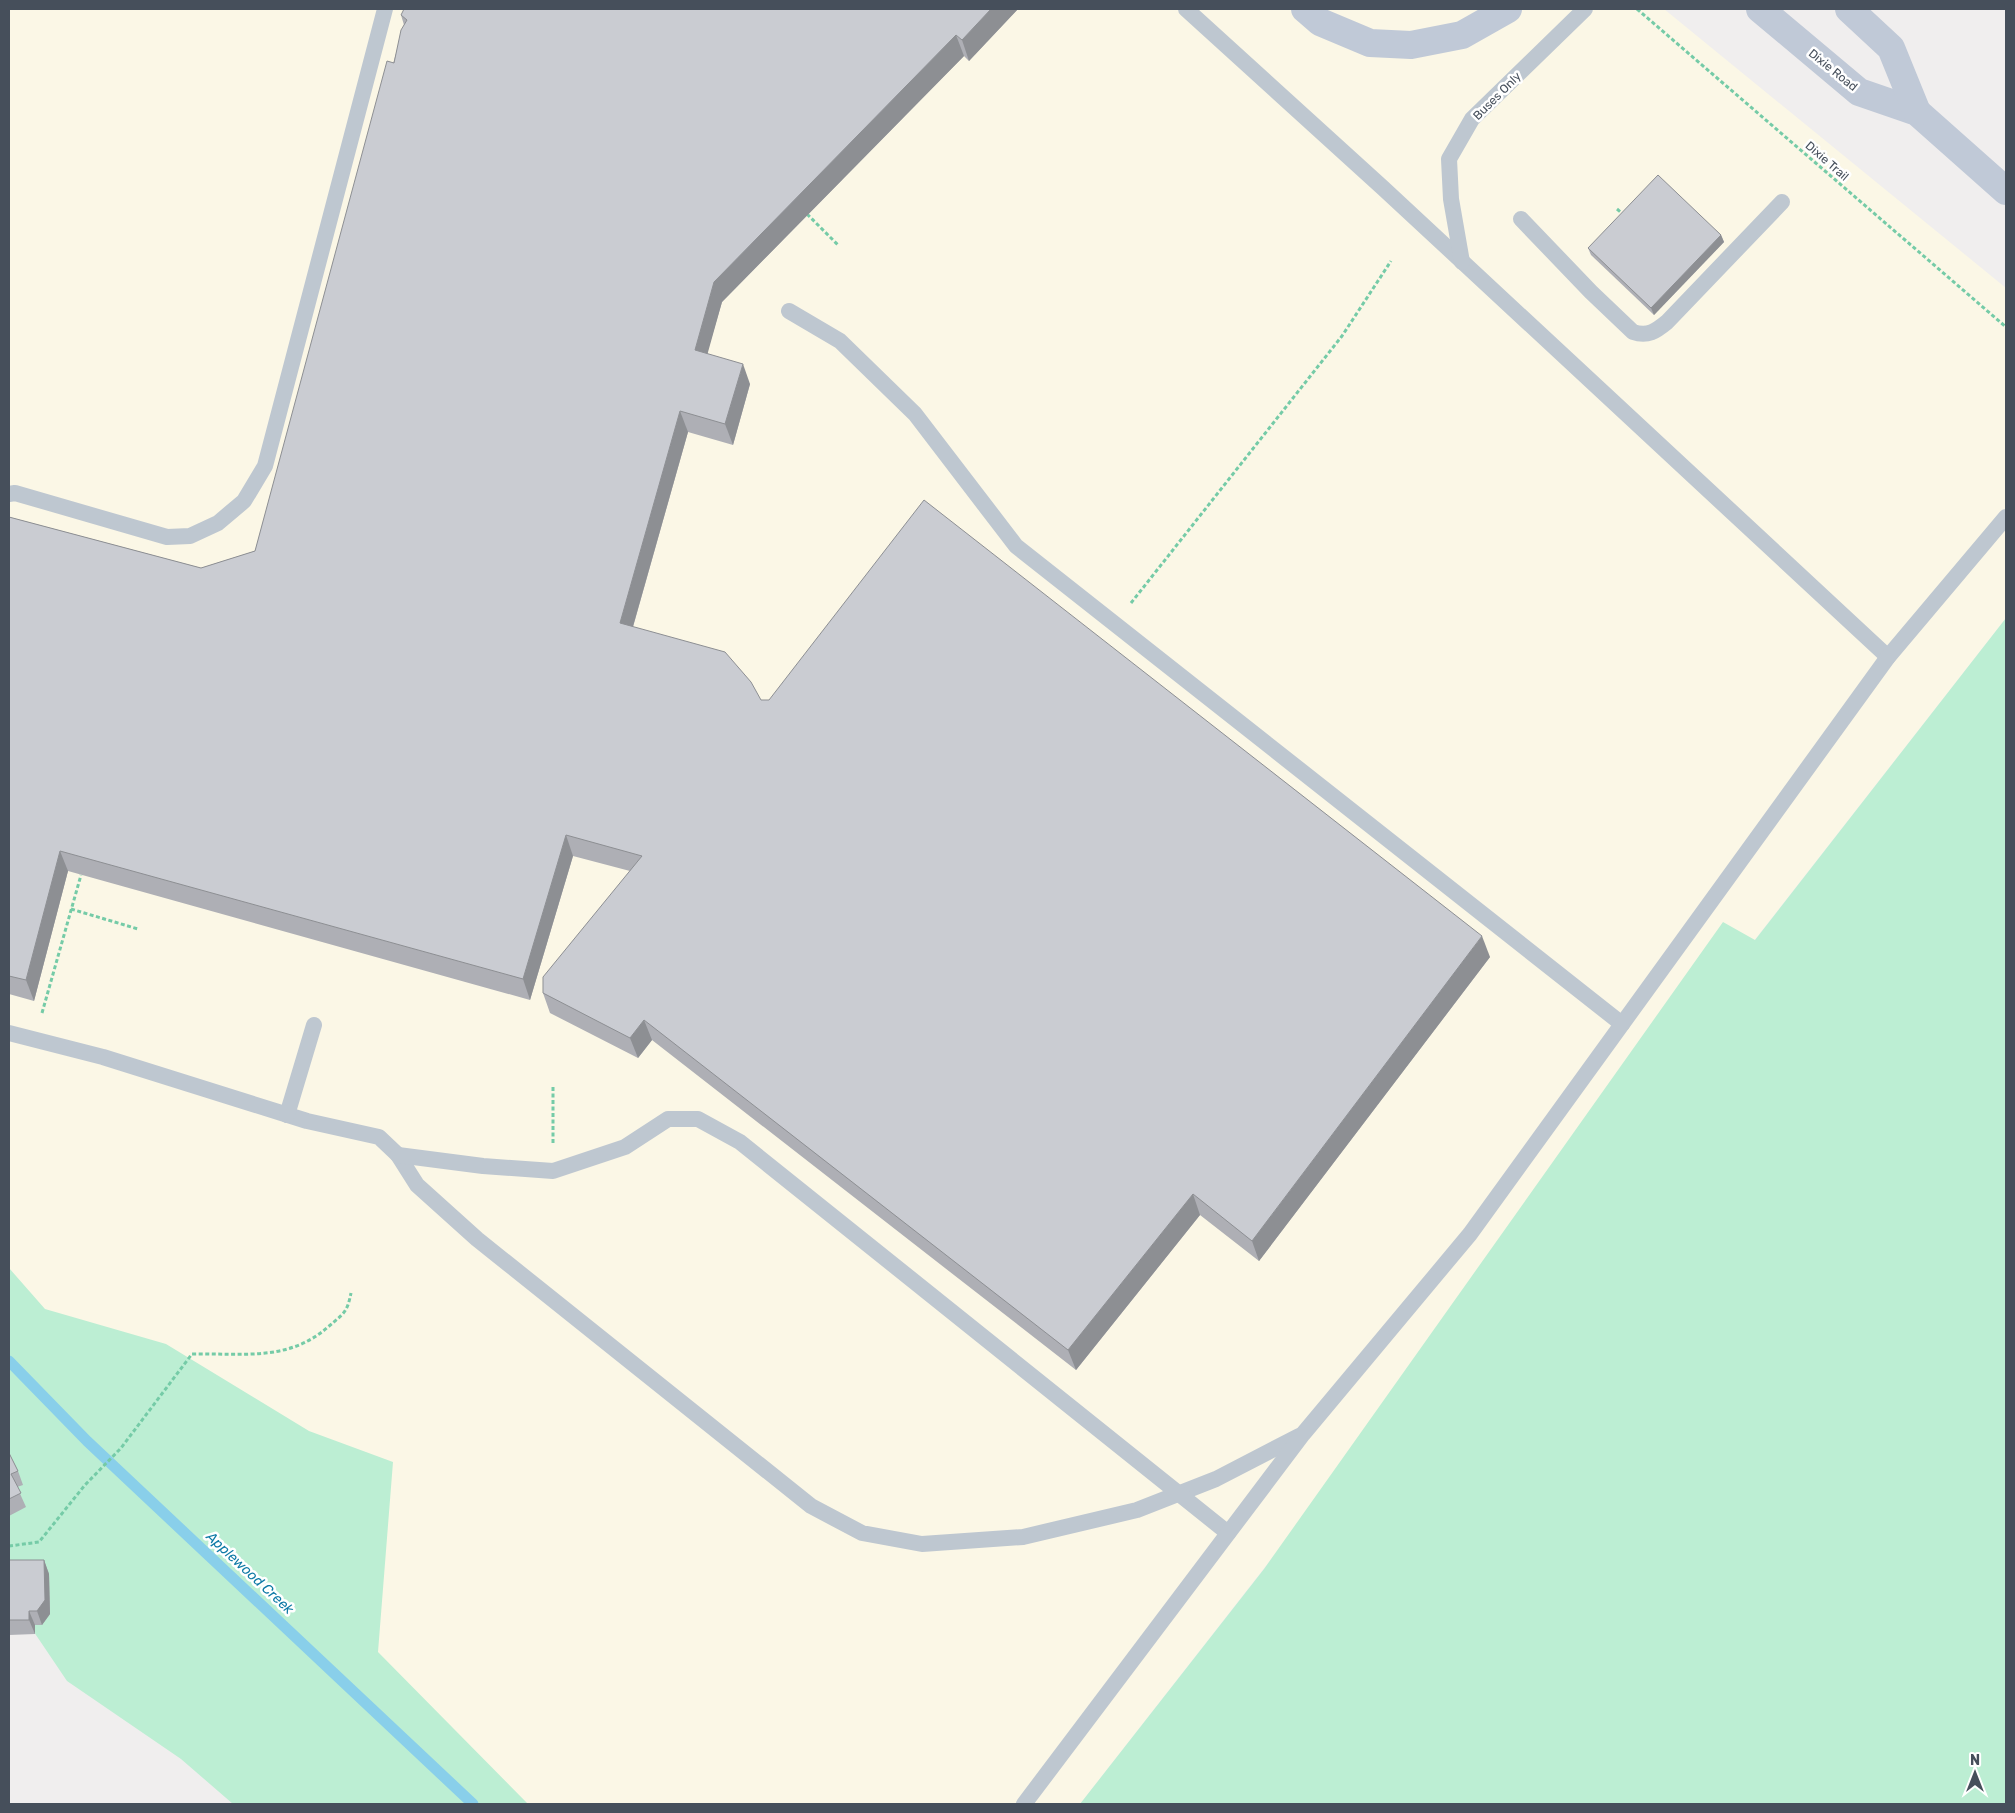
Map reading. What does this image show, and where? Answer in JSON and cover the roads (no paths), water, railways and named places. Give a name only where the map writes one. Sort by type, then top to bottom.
[{"type":"main road","points":[[1306,9],[1320,22],[1370,43],[1411,45],[1462,35],[1508,9]]},
{"type":"main road","name":"Dixie Road","points":[[1760,9],[1859,92],[1917,112],[2006,192]]},
{"type":"main road","name":"Dixie Road","points":[[1849,9],[1891,48],[1917,112]]},
{"type":"lane","points":[[9,494],[15,493],[167,537],[190,536],[218,523],[244,501],[265,466],[385,9]]},
{"type":"lane","points":[[1186,9],[1888,657]]},
{"type":"lane","name":"Buses Only","points":[[1462,262],[1451,199],[1449,160],[1472,119],[1585,9]]},
{"type":"lane","points":[[1521,219],[1591,292],[1633,332],[1642,335],[1653,332],[1667,322],[1782,202]]},
{"type":"lane","points":[[789,311],[840,341],[916,414],[1016,546],[1622,1024]]},
{"type":"lane","points":[[1024,1804],[1303,1434],[1470,1234],[1888,657],[2006,517]]},
{"type":"lane","points":[[287,1115],[314,1026]]},
{"type":"lane","points":[[9,1033],[103,1057],[287,1115],[379,1137],[398,1154],[417,1185],[477,1239],[811,1506],[862,1533],[922,1544],[1023,1537],[1136,1510],[1216,1479],[1303,1434]]},
{"type":"lane","points":[[398,1154],[483,1166],[553,1171],[625,1146],[668,1120],[698,1119],[740,1142],[1228,1533]]},
{"type":"waterway","name":"Applewood Creek","points":[[9,1361],[87,1441],[473,1804]]}]
